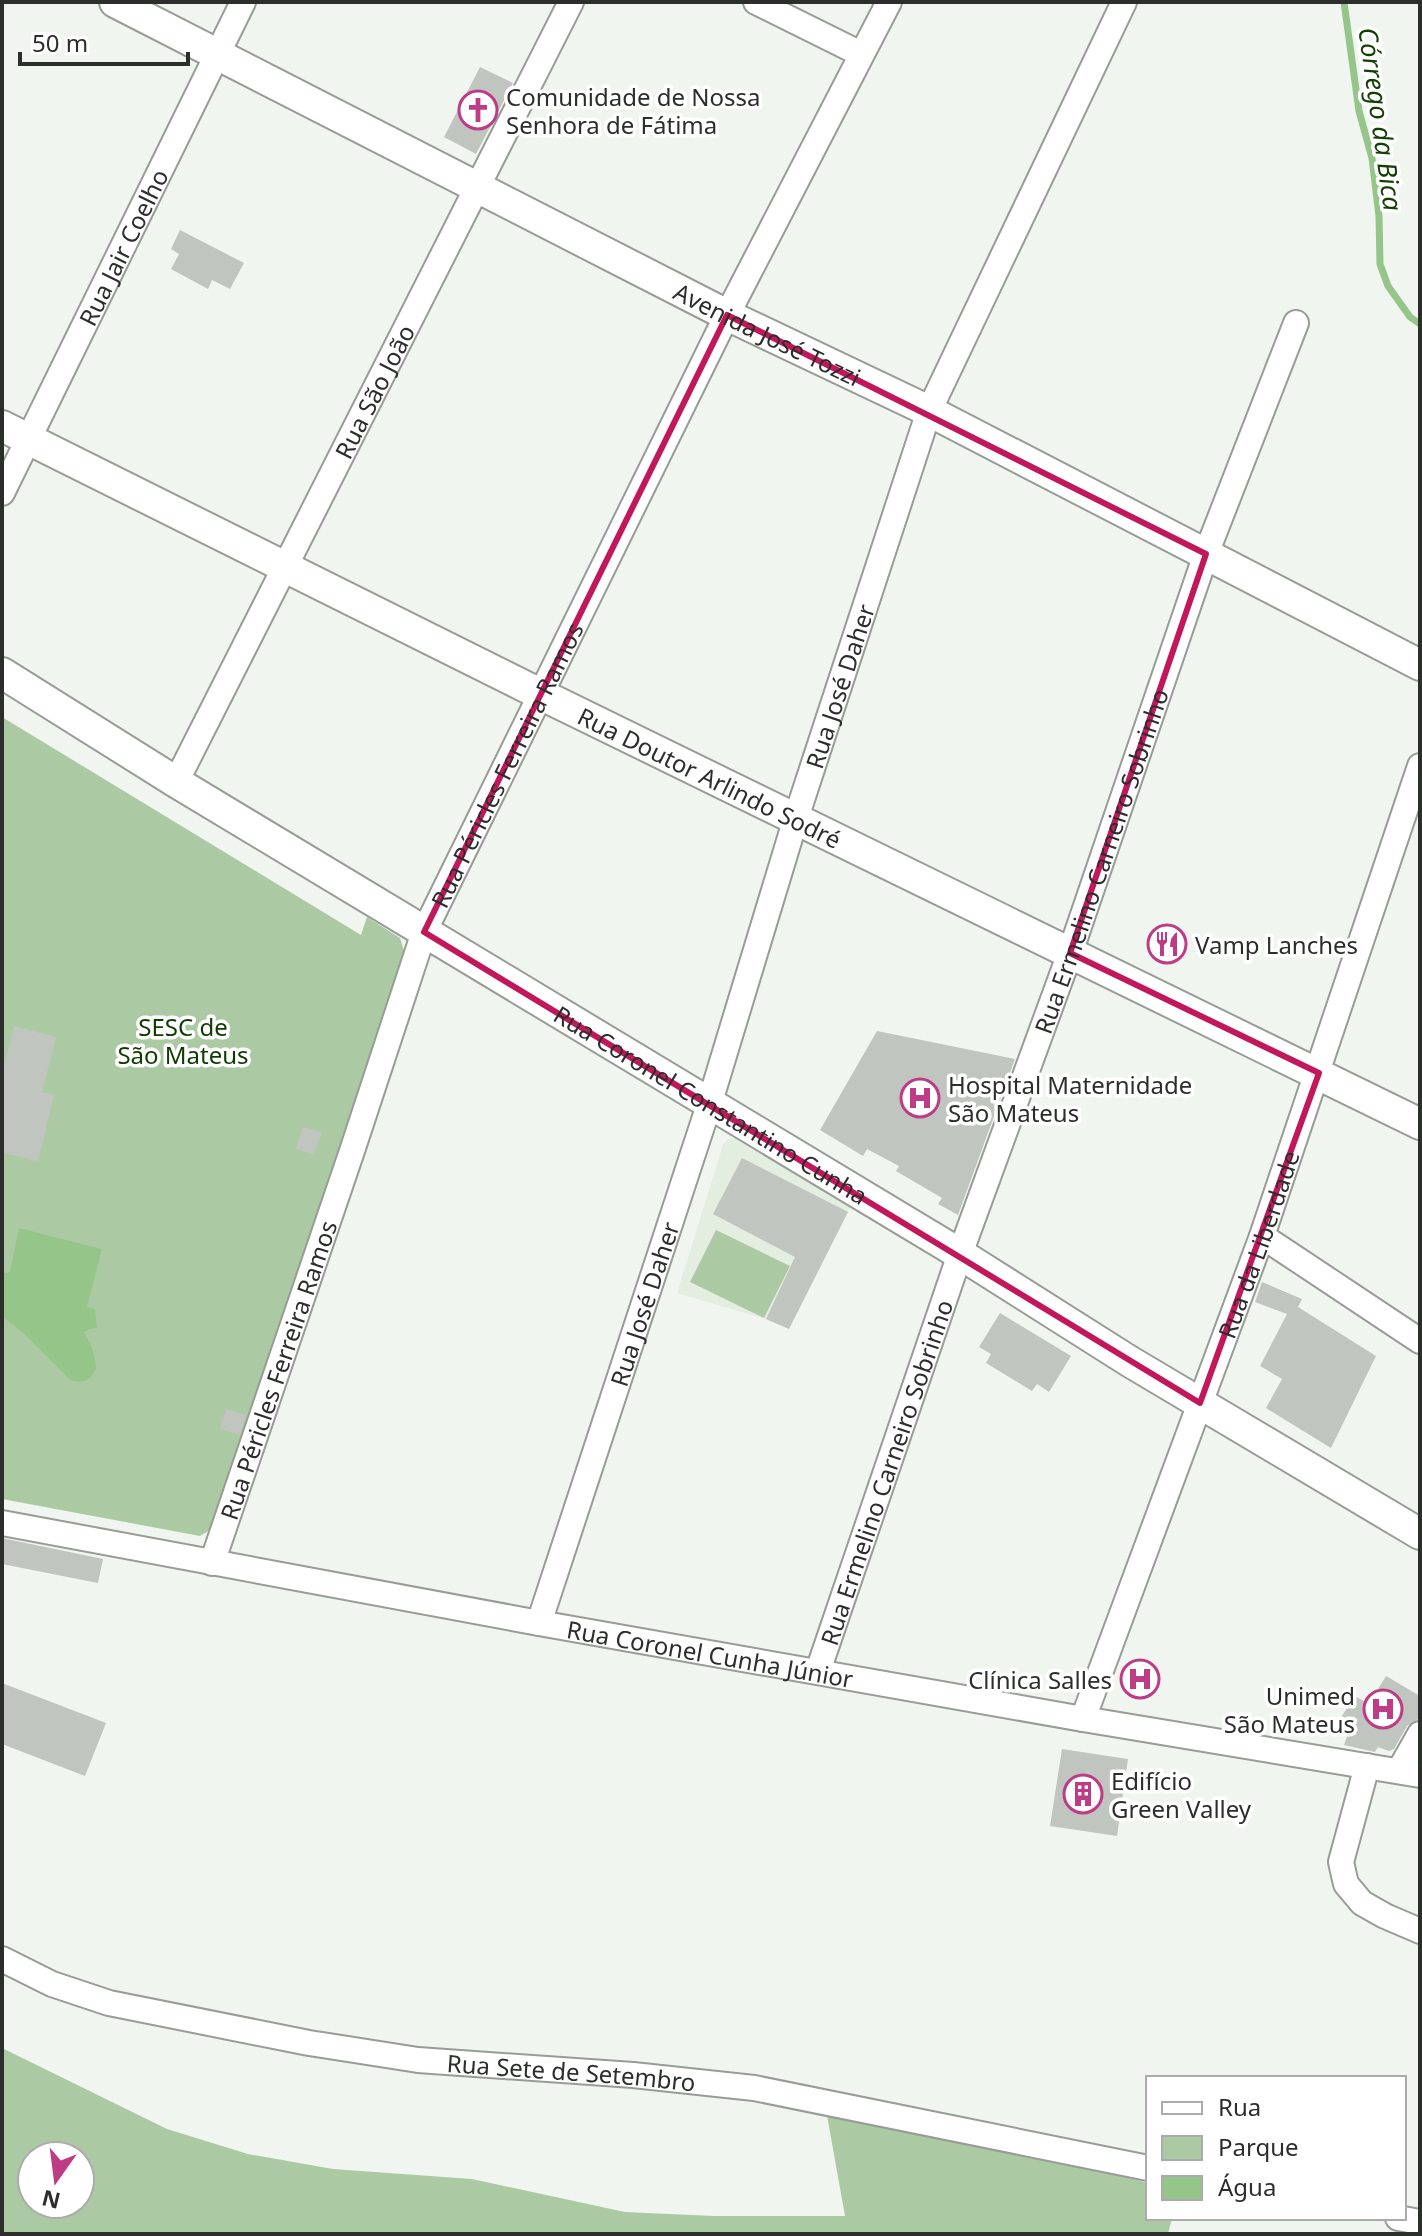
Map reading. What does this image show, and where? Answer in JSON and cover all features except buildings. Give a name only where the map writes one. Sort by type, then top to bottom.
[{"type":"street","name":"Avenida José Tozzi","points":[[115,2],[727,315],[929,411],[1420,665]]},
{"type":"street","name":"Rua Jair Coelho","points":[[2,493],[15,432],[243,2]]},
{"type":"street","name":"Rua São João","points":[[176,782],[571,2]]},
{"type":"street","points":[[756,2],[861,54]]},
{"type":"street","name":"Rua Péricles Ferreira Ramos","points":[[212,1563],[424,932],[727,315],[889,2]]},
{"type":"street","name":"Rua José Daher","points":[[539,1623],[709,1105],[796,818],[929,411],[1124,2]]},
{"type":"street","name":"Rua Ermelino Carneiro Sobrinho","points":[[818,1671],[960,1254],[1070,953],[1206,554],[1296,323]]},
{"type":"street","name":"Rua Doutor Arlindo Sodré","points":[[15,432],[540,694],[1420,1124]]},
{"type":"street","name":"Rua Coronel Constantino Cunha","points":[[2,673],[176,782],[960,1254],[1129,1361],[1420,1534]]},
{"type":"street","name":"Rua da Liberdade","points":[[1083,1719],[1262,1236],[1420,766]]},
{"type":"street","points":[[1262,1236],[1420,1341]]},
{"type":"street","name":"Rua Coronel Cunha Júnior","points":[[2,1523],[539,1623],[1410,1773]]},
{"type":"street","points":[[1410,1773],[1420,1734]]},
{"type":"street","points":[[1367,1766],[1341,1862],[1346,1884],[1362,1903],[1420,1931]]},
{"type":"street","name":"Rua Sete de Setembro","points":[[2,1959],[52,1984],[109,2003],[309,2043],[418,2060],[633,2075],[754,2088],[1146,2168]]},
{"type":"highlighted area","points":[[727,315],[1206,554],[1070,953],[1319,1073],[1200,1403],[424,932]]},
{"type":"shaded area","points":[[734,1138],[850,1207],[789,1329],[766,1319],[677,1293],[723,1145]]},
{"type":"green space","name":"SESC de São Mateus","points":[[2,717],[361,935],[367,917],[400,938],[404,951],[215,1521],[210,1530],[200,1536],[2,1499]]},
{"type":"green space","points":[[716,1230],[790,1266],[764,1318],[690,1282]]},
{"type":"green space","points":[[2,2048],[167,2129],[248,2154],[333,2169],[472,2179],[625,2212],[845,2216],[826,2110],[1022,2148],[1146,2182],[1146,2220],[1172,2220],[1168,2234],[2,2234]]},
{"type":"water","points":[[19,1228],[102,1249],[87,1307],[95,1309],[97,1328],[84,1332],[93,1350],[96,1369],[86,1380],[70,1380],[2,1316],[2,1271],[10,1272]]},
{"type":"waterway","name":"Córrego da Bica","points":[[1344,2],[1359,111],[1372,158],[1379,216],[1380,264],[1388,286],[1410,317],[1420,324]]},
{"type":"place","name":"Comunidade de Nossa Senhora de Fátima","points":[[478,110]]},
{"type":"place","name":"Vamp Lanches","points":[[1167,944]]},
{"type":"place","name":"Hospital Maternidade São Mateus","points":[[920,1098]]},
{"type":"place","name":"Clínica Salles","points":[[1140,1679]]},
{"type":"place","name":"Unimed São Mateus","points":[[1383,1709]]},
{"type":"place","name":"Edifício Green Valley","points":[[1083,1794]]}]
